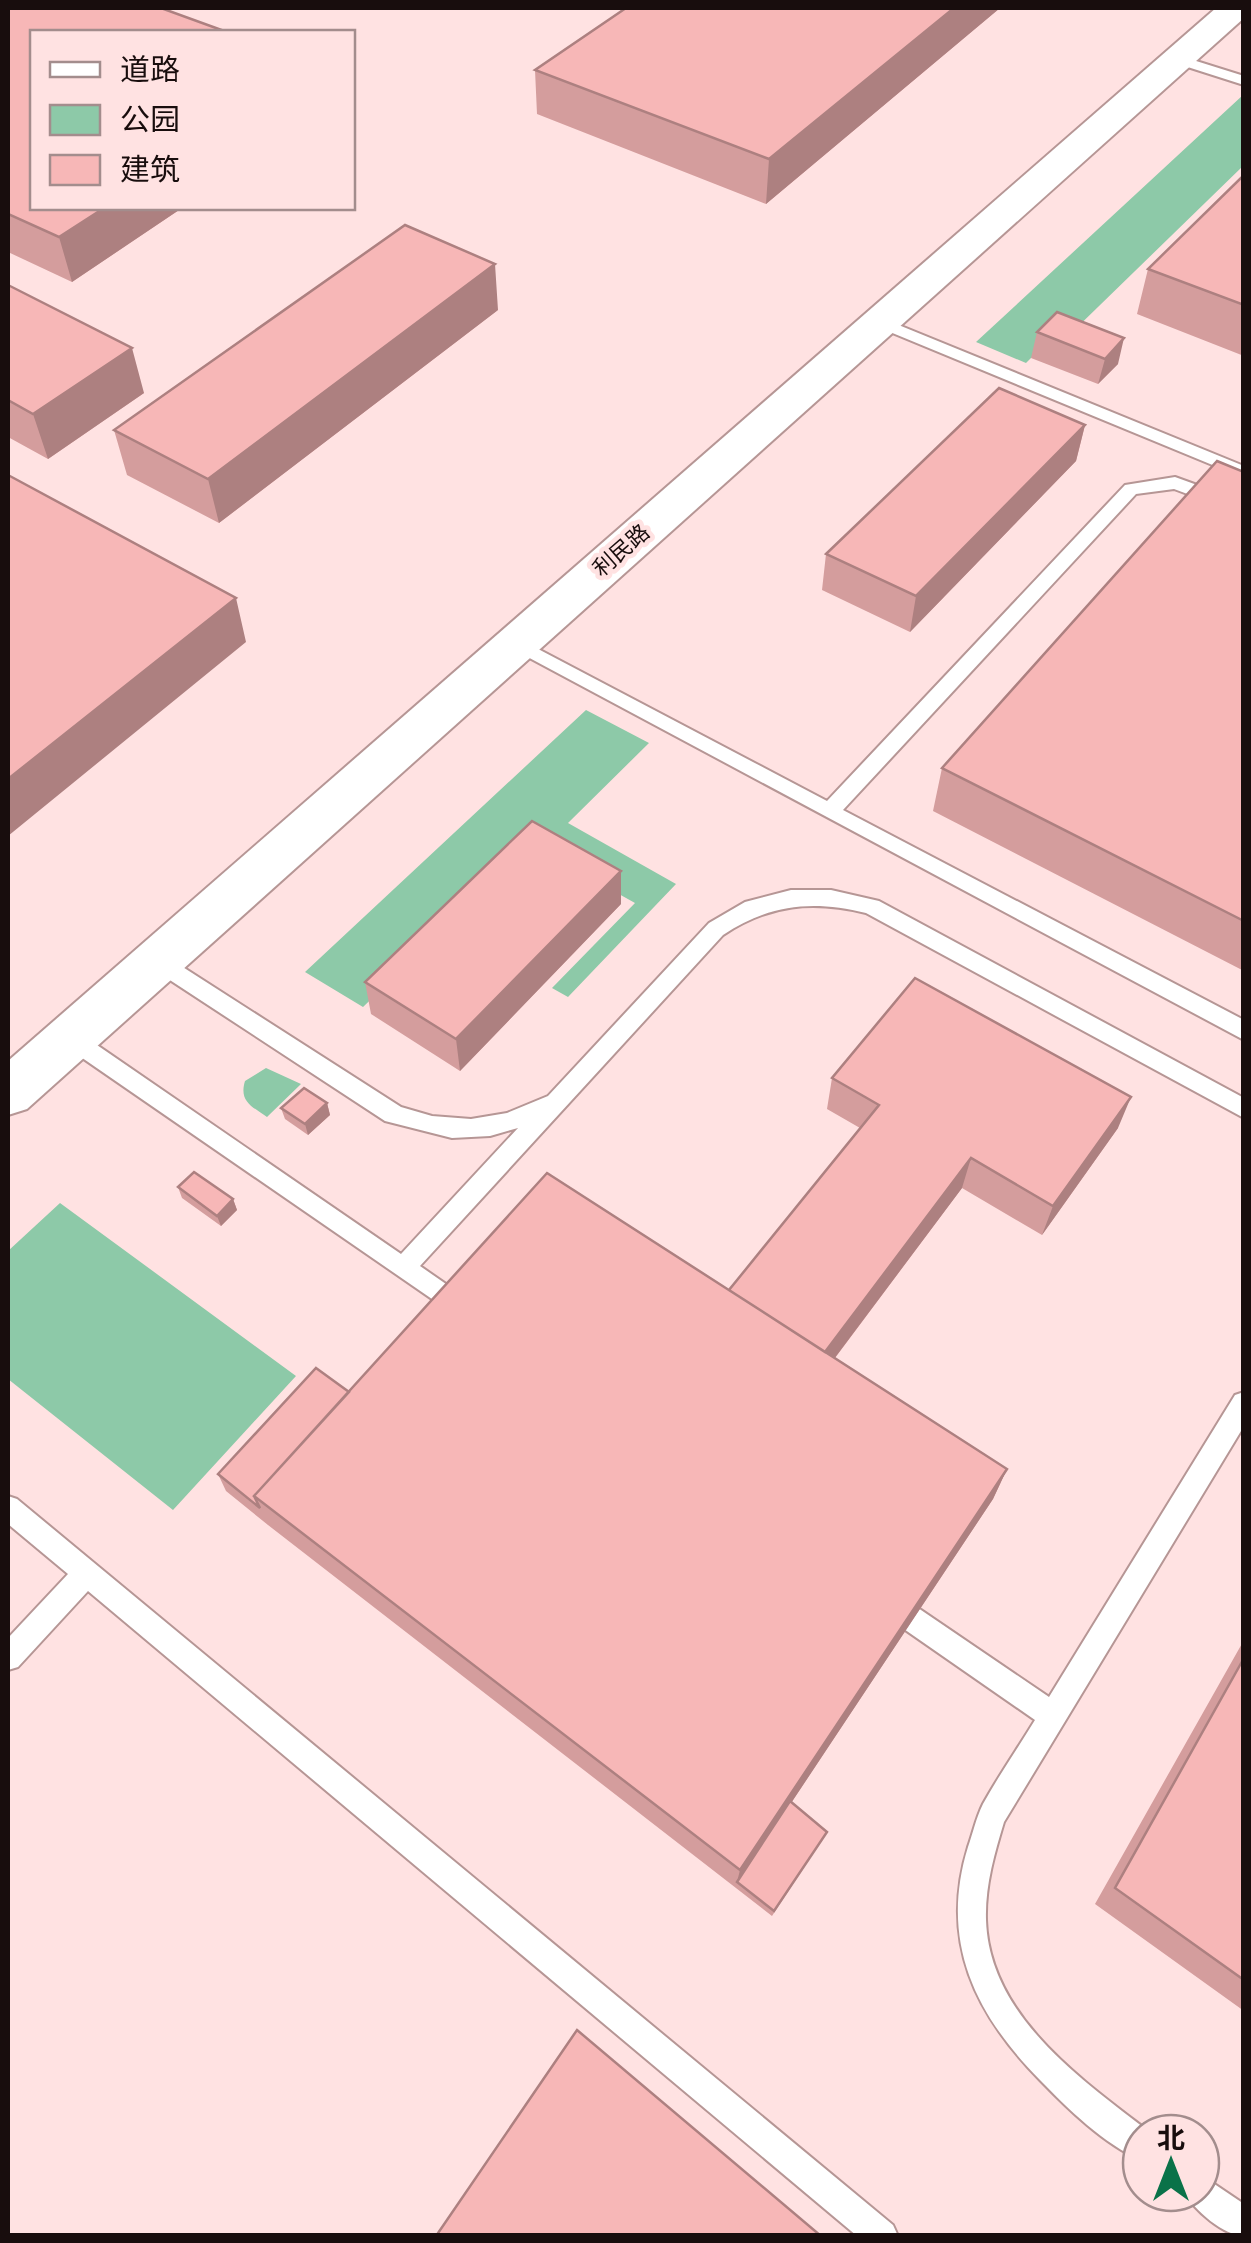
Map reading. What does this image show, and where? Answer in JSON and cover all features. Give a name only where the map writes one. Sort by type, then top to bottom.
[{"type":"main road","name":"利民路","points":[[8,1093],[1235,8]]},
{"type":"lane","points":[[1177,59],[1244,81]]},
{"type":"lane","points":[[880,322],[1244,473]]},
{"type":"lane","points":[[829,812],[1131,489],[1175,483],[1244,509]]},
{"type":"lane","points":[[514,644],[1244,1031]]},
{"type":"lane","points":[[403,1268],[724,923],[764,902],[817,894],[872,907],[1244,1108]]},
{"type":"lane","points":[[157,961],[394,1114],[420,1125],[482,1128],[513,1122],[560,1097]]},
{"type":"lane","points":[[70,1038],[484,1324]]},
{"type":"lane","points":[[1121,2130],[1060,2083],[1025,2049],[985,1984],[971,1917],[979,1848],[992,1816],[1244,1403]]},
{"type":"lane","points":[[8,1508],[882,2236]]},
{"type":"lane","points":[[8,1656],[86,1574]]},
{"type":"lane","points":[[858,1582],[1053,1716]]},
{"type":"lane","points":[[1221,2206],[1244,2224]]},
{"type":"green space","points":[[1243,95],[1243,166],[1062,342],[1051,338],[1026,363],[976,342]]},
{"type":"green space","points":[[586,710],[649,743],[568,823],[676,884],[568,997],[552,988],[635,903],[531,845],[363,1007],[305,972]]},
{"type":"green space","points":[[266,1068],[301,1084],[267,1117],[244,1094],[245,1081]]},
{"type":"green space","points":[[60,1203],[296,1376],[173,1510],[8,1379],[8,1251]]},
{"type":"building","points":[[8,8],[161,8],[222,30],[30,30],[30,210],[101,210],[59,237],[8,214]]},
{"type":"building","points":[[626,8],[954,8],[769,159],[535,70]]},
{"type":"building","points":[[1244,175],[1244,305],[1148,269]]},
{"type":"building","points":[[405,225],[495,264],[208,479],[114,430]]},
{"type":"building","points":[[8,285],[132,348],[33,414],[8,400]]},
{"type":"building","points":[[1057,312],[1124,338],[1105,359],[1037,332]]},
{"type":"building","points":[[999,388],[1085,425],[916,596],[826,554]]},
{"type":"building","points":[[1217,461],[1244,472],[1244,921],[942,768]]},
{"type":"building","points":[[8,475],[236,598],[8,779]]},
{"type":"building","points":[[532,821],[621,871],[456,1039],[365,982]]},
{"type":"building","points":[[915,978],[1131,1097],[1053,1206],[971,1158],[825,1352],[729,1290],[879,1105],[832,1078]]},
{"type":"building","points":[[304,1088],[327,1103],[305,1124],[281,1108]]},
{"type":"building","points":[[194,1172],[233,1199],[217,1216],[178,1187]]},
{"type":"building","points":[[547,1173],[1007,1469],[740,1870],[254,1496]]},
{"type":"building","points":[[316,1368],[349,1392],[254,1496],[260,1508],[218,1474]]},
{"type":"building","points":[[1244,1658],[1244,1980],[1115,1888]]},
{"type":"building","points":[[790,1801],[827,1832],[774,1911],[737,1882]]},
{"type":"building","points":[[577,2030],[821,2236],[436,2236]]}]
